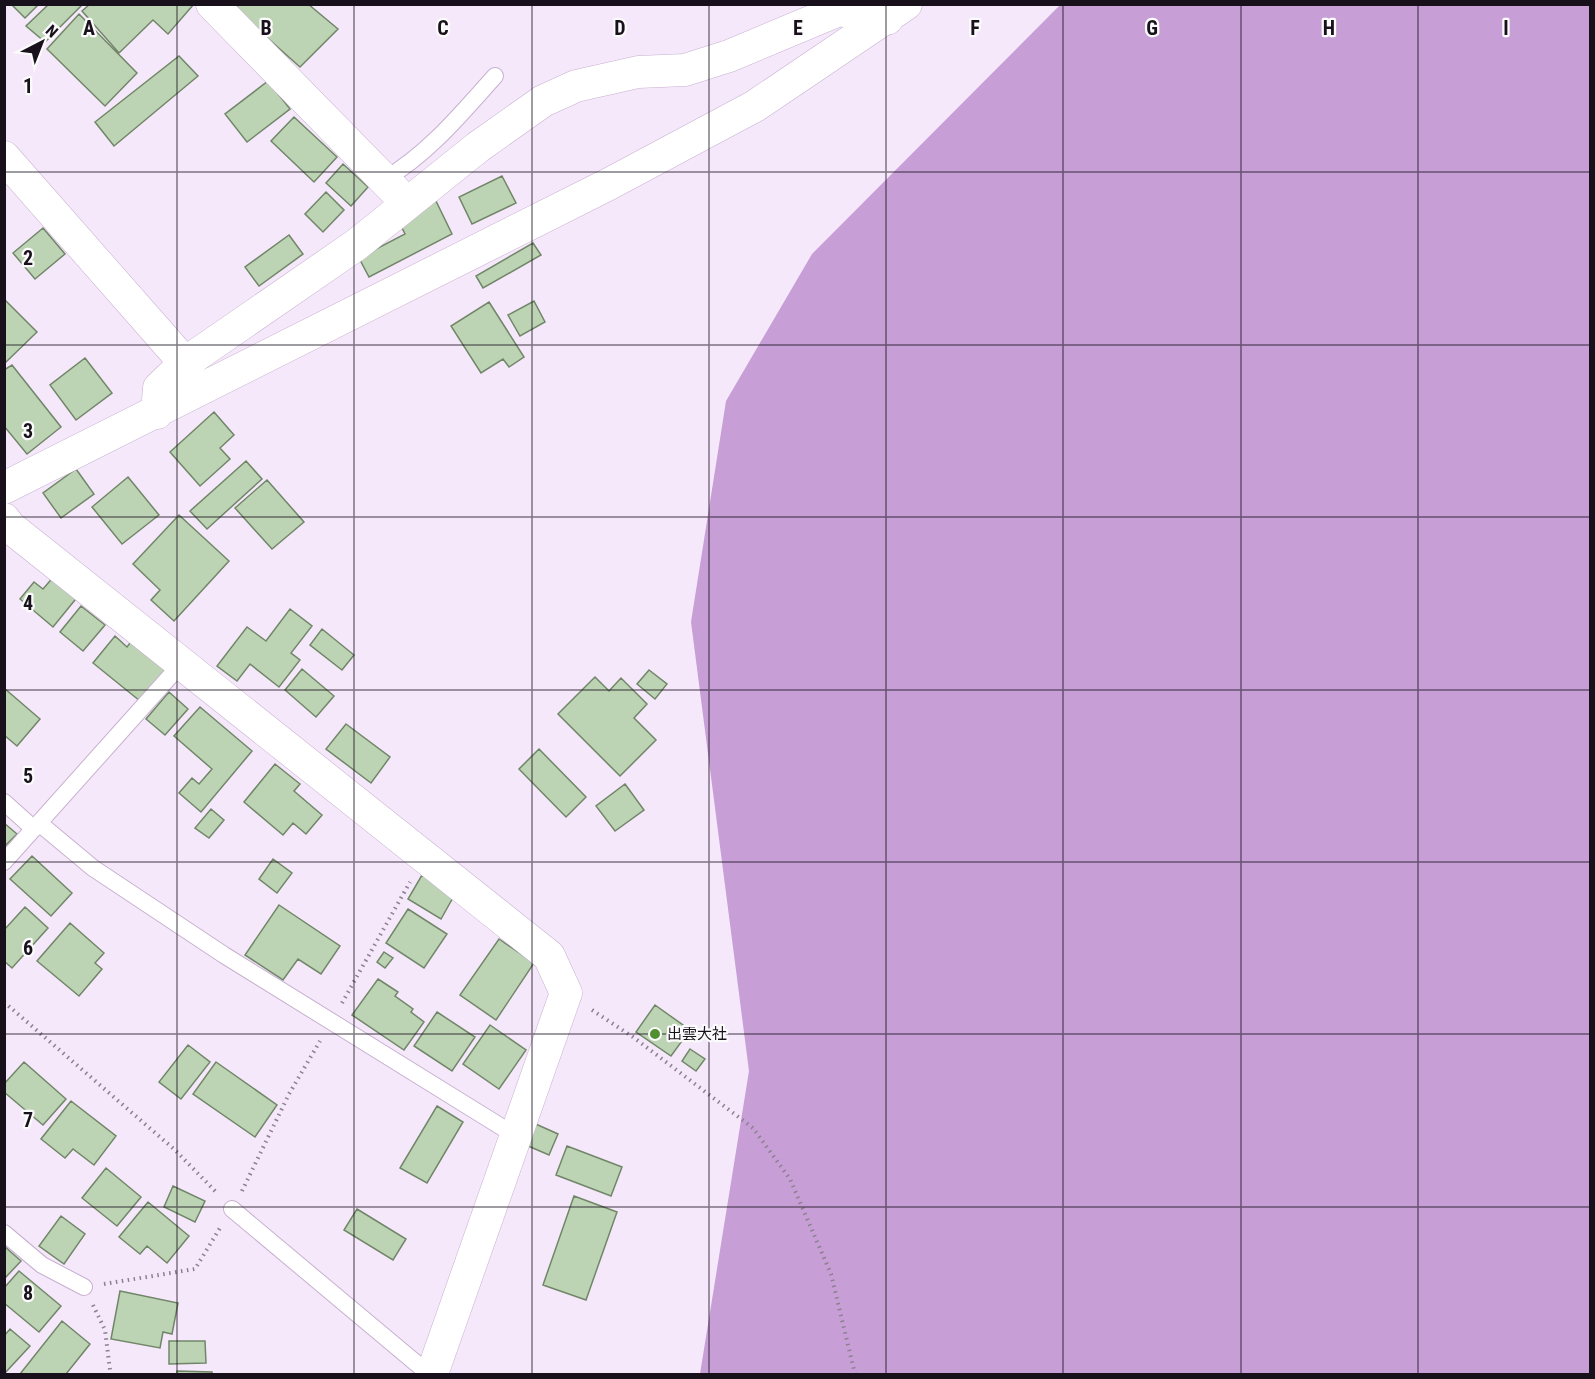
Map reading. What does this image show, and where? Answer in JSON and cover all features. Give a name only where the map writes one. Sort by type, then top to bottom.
[{"type":"street","points":[[212,4],[407,203]]},
{"type":"street","points":[[157,413],[159,388],[185,363],[356,245],[407,203],[543,100],[576,86],[638,72],[685,70],[729,56],[839,10],[896,12]]},
{"type":"street","points":[[4,488],[609,184],[755,106],[896,12]]},
{"type":"street","points":[[4,157],[185,363]]},
{"type":"street","points":[[4,519],[10,527],[549,956],[566,993],[431,1374]]},
{"type":"lane","points":[[384,180],[408,165],[441,137],[495,76]]},
{"type":"lane","points":[[4,862],[182,663]]},
{"type":"lane","points":[[4,802],[93,868],[224,955],[516,1136]]},
{"type":"lane","points":[[232,1209],[431,1374]]},
{"type":"lane","points":[[4,1233],[42,1265],[84,1287]]},
{"type":"path","points":[[566,993],[633,1037],[753,1128],[790,1179],[831,1274],[855,1374]]},
{"type":"path","points":[[4,1002],[175,1150],[232,1209],[195,1269],[84,1287],[105,1330],[110,1370]]},
{"type":"shaded area","points":[[1060,5],[1590,5],[1590,1374],[700,1374],[749,1071],[691,622],[726,401],[812,254]]},
{"type":"building","points":[[11,4],[39,4],[25,18]]},
{"type":"building","points":[[49,4],[83,4],[45,42],[26,26]]},
{"type":"building","points":[[90,4],[194,4],[168,34],[153,20],[119,53],[82,11]]},
{"type":"building","points":[[239,4],[308,4],[338,29],[300,67],[235,9]]},
{"type":"building","points":[[79,14],[137,73],[105,106],[47,49]]},
{"type":"building","points":[[179,56],[198,76],[114,146],[95,122]]},
{"type":"building","points":[[268,81],[290,109],[247,142],[225,114]]},
{"type":"building","points":[[294,117],[337,157],[314,182],[271,141]]},
{"type":"building","points":[[343,164],[368,187],[351,206],[326,183]]},
{"type":"building","points":[[502,176],[516,203],[472,224],[459,197]]},
{"type":"building","points":[[326,192],[344,210],[323,232],[305,214]]},
{"type":"building","points":[[436,201],[452,234],[369,277],[359,258],[405,234],[398,220]]},
{"type":"building","points":[[43,228],[65,254],[35,279],[13,253]]},
{"type":"building","points":[[289,235],[303,254],[259,286],[245,267]]},
{"type":"building","points":[[533,243],[541,255],[483,288],[476,276]]},
{"type":"building","points":[[4,299],[37,332],[5,363],[4,362]]},
{"type":"building","points":[[534,301],[545,322],[520,336],[508,315]]},
{"type":"building","points":[[489,302],[524,357],[509,367],[503,359],[481,373],[451,326]]},
{"type":"building","points":[[85,358],[112,393],[76,420],[50,385]]},
{"type":"building","points":[[12,365],[61,427],[27,454],[4,426],[4,370]]},
{"type":"building","points":[[214,412],[234,435],[220,448],[230,459],[200,486],[170,452]]},
{"type":"building","points":[[246,461],[262,479],[207,529],[190,511]]},
{"type":"building","points":[[76,469],[94,494],[61,518],[43,493]]},
{"type":"building","points":[[128,477],[159,515],[122,544],[92,507]]},
{"type":"building","points":[[267,480],[304,522],[272,549],[235,508]]},
{"type":"building","points":[[179,515],[229,561],[174,621],[151,600],[160,590],[133,564]]},
{"type":"building","points":[[55,575],[79,595],[53,627],[20,599],[34,582],[43,589]]},
{"type":"building","points":[[81,606],[105,625],[83,651],[60,632]]},
{"type":"building","points":[[290,609],[312,626],[291,653],[300,660],[279,687],[250,664],[237,681],[217,666],[247,627],[266,641]]},
{"type":"building","points":[[322,629],[354,655],[342,670],[310,645]]},
{"type":"building","points":[[115,636],[127,647],[134,638],[169,667],[140,701],[93,663]]},
{"type":"building","points":[[302,669],[334,696],[316,717],[285,690]]},
{"type":"building","points":[[649,670],[667,684],[655,699],[637,684]]},
{"type":"building","points":[[595,677],[609,691],[621,678],[647,704],[634,718],[656,740],[620,776],[558,714]]},
{"type":"building","points":[[4,688],[40,719],[17,746],[4,735]]},
{"type":"building","points":[[169,692],[188,709],[165,735],[146,719]]},
{"type":"building","points":[[200,707],[252,751],[201,812],[179,793],[192,778],[199,784],[212,769],[174,736]]},
{"type":"building","points":[[346,724],[390,757],[371,783],[326,749]]},
{"type":"building","points":[[539,749],[586,797],[566,817],[519,769]]},
{"type":"building","points":[[275,764],[300,784],[294,791],[322,815],[306,834],[293,823],[283,835],[244,802]]},
{"type":"building","points":[[625,784],[644,810],[615,831],[596,806]]},
{"type":"building","points":[[211,809],[224,820],[209,838],[195,828]]},
{"type":"building","points":[[4,823],[17,834],[4,847]]},
{"type":"building","points":[[32,856],[72,893],[51,916],[10,879]]},
{"type":"building","points":[[273,859],[292,873],[277,893],[259,879]]},
{"type":"building","points":[[422,875],[455,894],[441,919],[408,899]]},
{"type":"building","points":[[279,905],[340,946],[321,974],[298,959],[283,980],[245,955]]},
{"type":"building","points":[[25,907],[48,928],[12,968],[4,961],[4,930]]},
{"type":"building","points":[[408,909],[447,934],[424,968],[386,943]]},
{"type":"building","points":[[70,923],[104,953],[95,963],[102,969],[79,996],[37,961]]},
{"type":"building","points":[[499,939],[534,963],[496,1020],[460,995]]},
{"type":"building","points":[[384,952],[393,958],[385,968],[377,962]]},
{"type":"building","points":[[378,979],[398,992],[395,996],[413,1009],[411,1012],[424,1022],[404,1050],[352,1015]]},
{"type":"building","points":[[655,1005],[690,1030],[671,1056],[636,1032]]},
{"type":"building","points":[[437,1012],[475,1037],[452,1071],[414,1046]]},
{"type":"building","points":[[490,1025],[526,1050],[499,1089],[463,1064]]},
{"type":"building","points":[[188,1045],[210,1062],[181,1099],[159,1082]]},
{"type":"building","points":[[690,1049],[705,1059],[696,1071],[682,1061]]},
{"type":"building","points":[[24,1062],[66,1099],[43,1125],[4,1092],[4,1084]]},
{"type":"building","points":[[216,1062],[277,1105],[255,1137],[193,1094]]},
{"type":"building","points":[[71,1101],[116,1136],[94,1165],[73,1149],[65,1158],[41,1139]]},
{"type":"building","points":[[437,1106],[463,1122],[427,1183],[400,1168]]},
{"type":"building","points":[[529,1121],[558,1134],[549,1155],[519,1142]]},
{"type":"building","points":[[567,1146],[622,1167],[611,1196],[556,1175]]},
{"type":"building","points":[[106,1168],[141,1197],[117,1226],[82,1198]]},
{"type":"building","points":[[173,1186],[205,1201],[195,1222],[164,1207]]},
{"type":"building","points":[[574,1196],[617,1212],[586,1300],[543,1285]]},
{"type":"building","points":[[148,1202],[189,1236],[167,1263],[147,1246],[140,1254],[119,1237]]},
{"type":"building","points":[[357,1209],[406,1239],[393,1260],[344,1230]]},
{"type":"building","points":[[61,1216],[85,1234],[64,1264],[39,1246]]},
{"type":"building","points":[[4,1246],[21,1261],[4,1279]]},
{"type":"building","points":[[19,1271],[61,1306],[39,1332],[4,1303],[4,1288]]},
{"type":"building","points":[[120,1291],[178,1303],[172,1334],[163,1332],[160,1348],[111,1339]]},
{"type":"building","points":[[62,1321],[90,1344],[66,1374],[20,1374]]},
{"type":"building","points":[[10,1329],[30,1346],[4,1374],[4,1336]]},
{"type":"building","points":[[169,1341],[205,1341],[206,1363],[169,1364]]},
{"type":"building","points":[[177,1371],[212,1372],[212,1374],[177,1374]]},
{"type":"place","name":"出雲大社","points":[[655,1034]]}]
